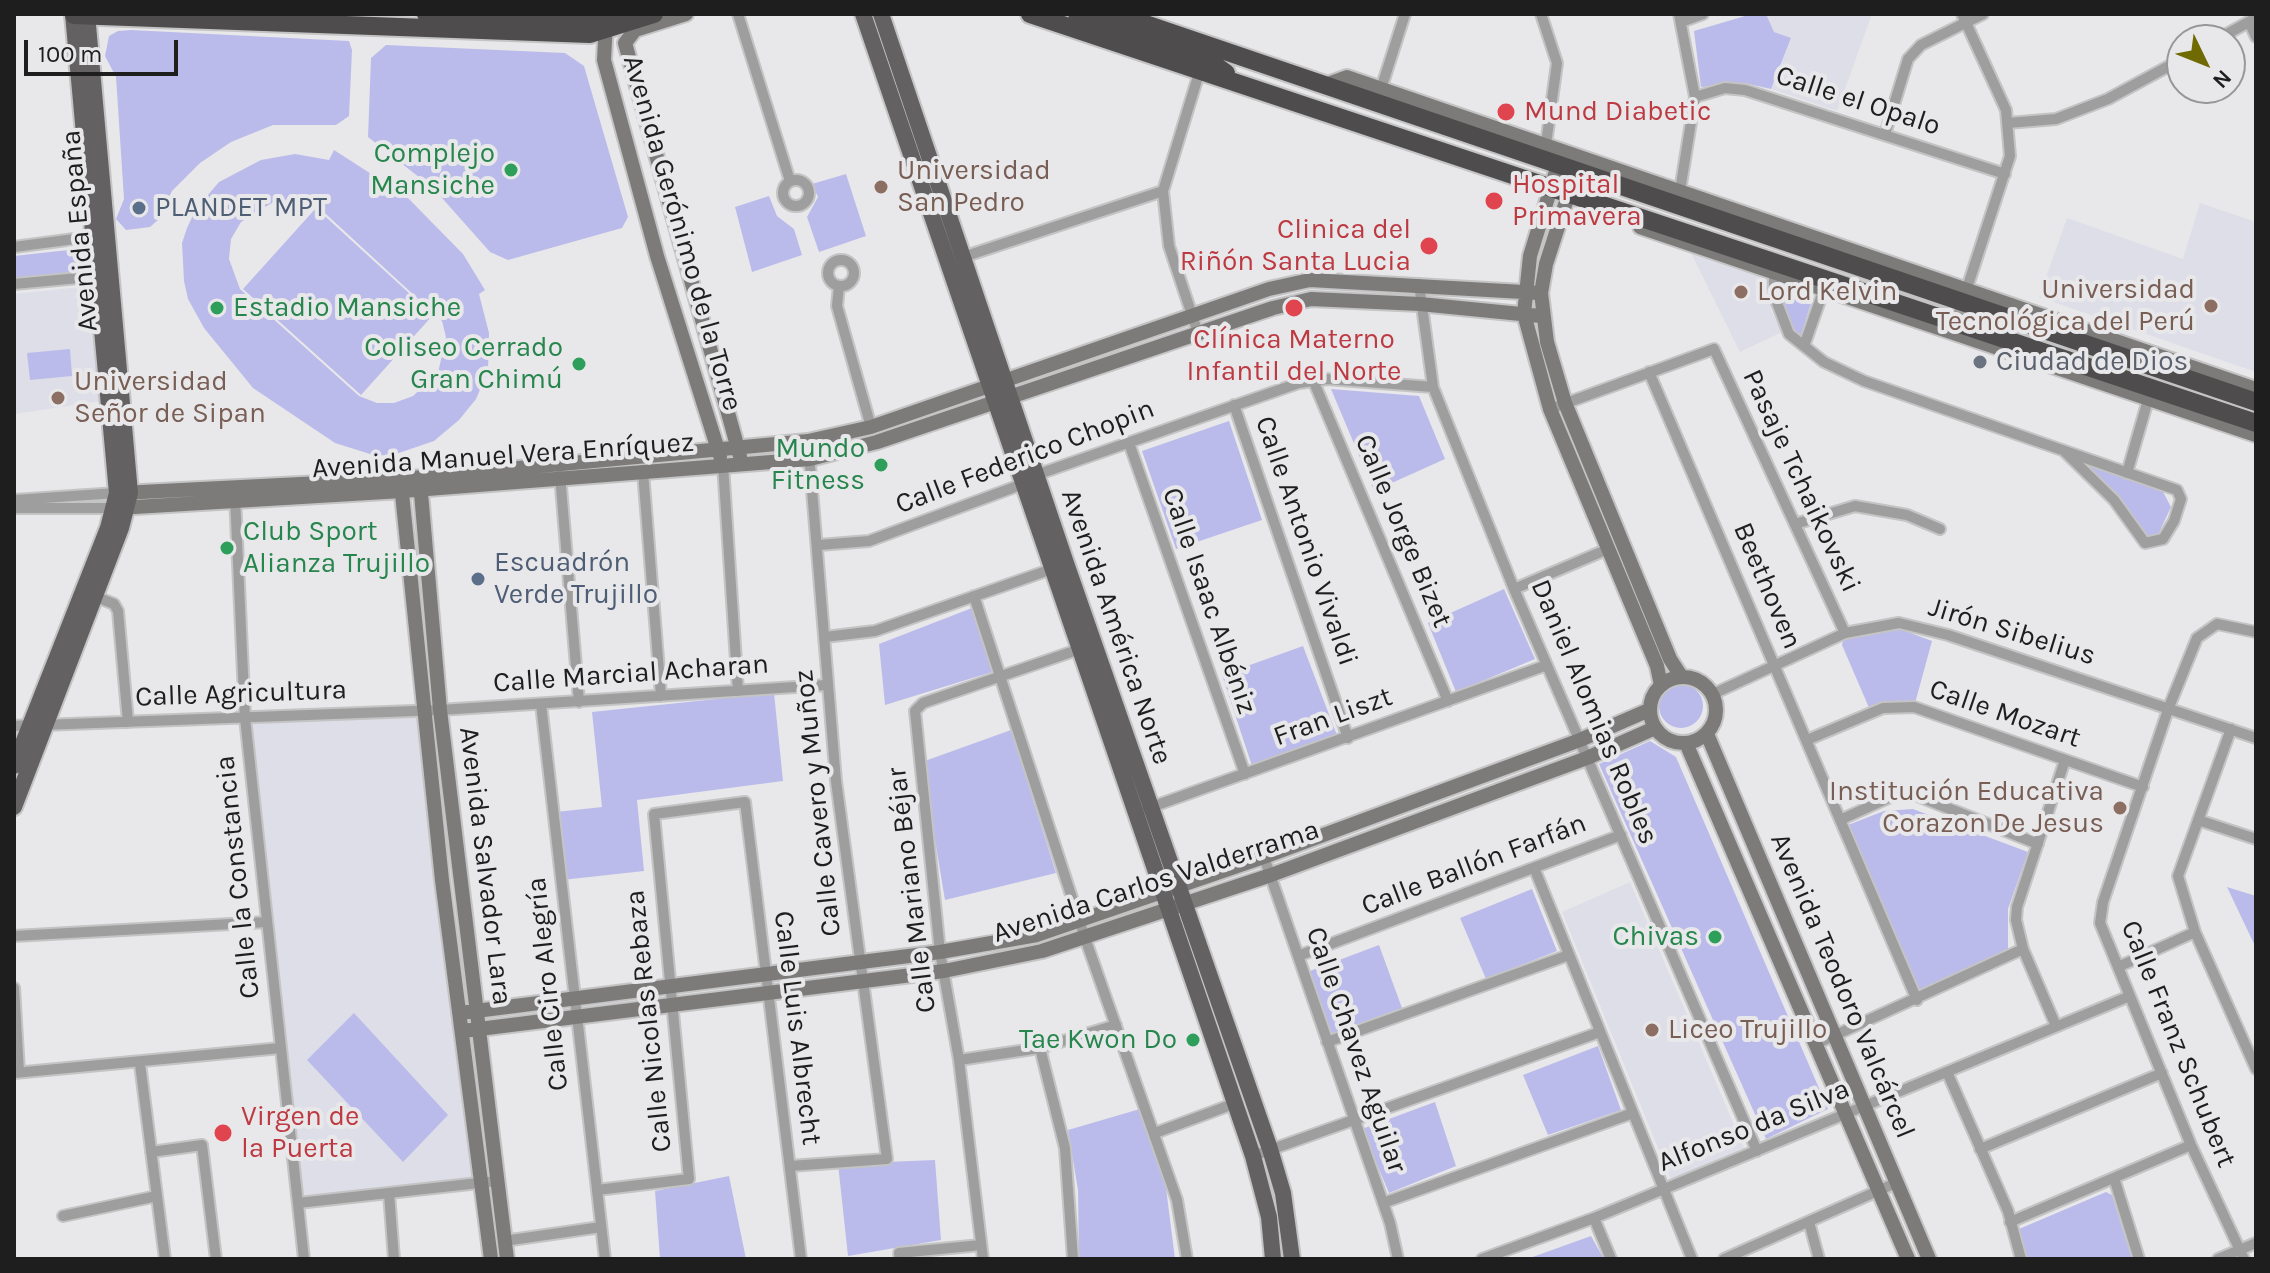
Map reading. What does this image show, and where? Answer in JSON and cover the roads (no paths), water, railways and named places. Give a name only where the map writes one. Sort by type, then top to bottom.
[{"type":"highway","points":[[426,14],[609,20],[654,14]]},
{"type":"highway","points":[[1030,14],[2150,393],[2256,423]]},
{"type":"highway","points":[[1077,14],[1119,22],[1325,85],[1567,168],[1678,198],[2070,332],[2256,402]]},
{"type":"highway","points":[[80,15],[367,20],[590,34],[609,20]]},
{"type":"highway","points":[[1119,22],[1205,58],[1236,82]]},
{"type":"main road","name":"Avenida América Norte","points":[[863,14],[926,174],[1170,890],[1270,1149],[1283,1193],[1292,1259]]},
{"type":"main road","name":"Avenida América Norte","points":[[881,14],[926,174]]},
{"type":"main road","name":"Avenida España","points":[[14,807],[29,726],[94,596],[122,500],[80,15]]},
{"type":"main road","name":"Avenida América Norte","points":[[1029,479],[1052,569],[1143,810]]},
{"type":"main road","name":"Avenida España","points":[[14,766],[108,528],[122,500]]},
{"type":"main road","points":[[97,506],[108,528]]},
{"type":"main road","name":"Avenida América Norte","points":[[1177,909],[1253,1156],[1269,1217],[1273,1259]]},
{"type":"street","points":[[57,14],[80,15]]},
{"type":"street","name":"Avenida Gerónimo de la Torre","points":[[686,14],[635,30],[625,43],[739,448],[740,464]]},
{"type":"street","points":[[738,14],[790,181]]},
{"type":"street","points":[[1381,89],[1405,14]]},
{"type":"street","points":[[1541,14],[1557,63],[1557,82],[1546,144]]},
{"type":"street","points":[[1325,85],[1347,77],[1546,144],[1678,198],[1695,97],[1680,18],[1703,14]]},
{"type":"street","points":[[1885,134],[1908,59],[1921,45],[1964,18],[1983,14]]},
{"type":"street","points":[[1558,194],[1824,289],[1954,327],[2010,156],[2008,123],[1964,18]]},
{"type":"street","name":"Avenida Gerónimo de la Torre","points":[[609,20],[604,60],[706,417],[723,465]]},
{"type":"street","points":[[2252,20],[2256,37]]},
{"type":"street","points":[[2008,123],[2056,119],[2108,99],[2166,68]]},
{"type":"street","points":[[1198,333],[1169,246],[1163,191],[1200,70]]},
{"type":"street","name":"Calle el Opalo","points":[[1695,97],[1725,88],[1745,90],[2005,174]]},
{"type":"street","points":[[1567,168],[1530,256],[1524,314],[1550,409],[1657,666],[1661,685],[1649,710],[1655,728],[1668,740],[1686,743],[1707,734],[1716,715],[1713,694],[1699,681],[1681,676],[1661,685]]},
{"type":"street","points":[[955,258],[1163,191]]},
{"type":"street","points":[[1558,194],[1541,293],[1541,316],[1565,403],[1670,659],[1681,676]]},
{"type":"street","points":[[14,247],[100,236]]},
{"type":"street","points":[[1774,272],[1777,310],[1789,334],[1824,362],[1864,381],[2177,490],[2181,499],[2174,521],[2157,543],[2145,543],[2114,500],[2064,451]]},
{"type":"street","points":[[14,284],[104,276]]},
{"type":"street","name":"Avenida Manuel Vera Enríquez","points":[[122,500],[420,484],[559,472],[643,472],[810,459],[849,451],[1269,289],[1310,280],[1541,293]]},
{"type":"street","name":"Daniel Alomias Robles","points":[[1419,284],[1433,387],[1514,589],[1757,1151]]},
{"type":"street","points":[[839,286],[837,306],[871,427]]},
{"type":"street","points":[[1804,346],[1824,289]]},
{"type":"street","name":"Avenida Manuel Vera Enríquez","points":[[559,472],[683,453],[808,441],[871,427],[1001,392],[1311,299],[1420,304],[1541,316]]},
{"type":"street","points":[[2070,332],[2256,389]]},
{"type":"street","name":"Pasaje Tchaikovski","points":[[1649,372],[1714,349],[1845,633]]},
{"type":"street","points":[[1550,409],[1649,372]]},
{"type":"street","name":"Beethoven","points":[[1649,372],[1917,1000]]},
{"type":"street","name":"Calle Federico Chopin","points":[[819,545],[869,541],[1029,479],[1313,380],[1433,387]]},
{"type":"street","name":"Calle Jorge Bizet","points":[[1313,380],[1448,701]]},
{"type":"street","points":[[2127,473],[2150,393],[2256,435]]},
{"type":"street","name":"Calle Antonio Vivaldi","points":[[1234,405],[1348,738]]},
{"type":"street","points":[[683,453],[699,439],[706,417]]},
{"type":"street","name":"Calle Cavero y Muñoz","points":[[790,1166],[887,1159],[826,685],[819,545],[808,441]]},
{"type":"street","name":"Calle Isaac Albéniz","points":[[1129,443],[1245,774]]},
{"type":"street","points":[[723,465],[738,691]]},
{"type":"street","points":[[559,472],[579,702]]},
{"type":"street","points":[[643,472],[661,696]]},
{"type":"street","name":"Avenida Salvador Lara","points":[[420,484],[440,710],[479,1029],[490,1182],[491,1259]]},
{"type":"street","name":"Avenida Salvador Lara","points":[[402,485],[423,711],[460,1013],[507,1259]]},
{"type":"street","name":"Calle la Constancia","points":[[235,495],[245,718],[304,1259]]},
{"type":"street","points":[[14,500],[122,500]]},
{"type":"street","points":[[14,508],[97,506],[122,500]]},
{"type":"street","points":[[1795,524],[1855,506],[1907,515],[1940,529]]},
{"type":"street","points":[[1514,589],[1608,549]]},
{"type":"street","points":[[825,637],[875,631],[1052,569]]},
{"type":"street","points":[[94,596],[114,604],[118,611],[128,722]]},
{"type":"street","points":[[974,596],[1085,938],[1177,1200],[1187,1259]]},
{"type":"street","name":"Jirón Sibelius","points":[[1713,694],[1845,633],[1899,623],[1948,635],[2256,738]]},
{"type":"street","name":"Calle Franz Schubert","points":[[2242,1255],[2191,1145],[2100,923],[2169,707],[2197,638],[2217,624],[2256,632]]},
{"type":"street","points":[[1000,676],[1080,649]]},
{"type":"street","name":"Fran Liszt","points":[[1143,810],[1547,665]]},
{"type":"street","name":"Calle Mariano Béjar","points":[[983,1259],[959,1060],[940,952],[915,711],[918,707],[1000,676]]},
{"type":"street","name":"Calle Marcial Acharan","points":[[440,710],[826,685]]},
{"type":"street","name":"Calle Ciro Alegría","points":[[541,704],[605,1259]]},
{"type":"street","name":"Calle Mozart","points":[[1807,740],[1883,708],[1914,707],[2143,787]]},
{"type":"street","name":"Calle Agricultura","points":[[29,726],[440,710]]},
{"type":"street","name":"Avenida Carlos Valderrama","points":[[460,1013],[992,945],[1080,922],[1264,857],[1580,740],[1649,710]]},
{"type":"street","name":"Avenida Carlos Valderrama","points":[[463,1031],[944,971],[1042,951],[1177,909],[1271,875],[1587,758],[1655,728]]},
{"type":"street","points":[[2231,729],[2178,876],[2195,932],[2256,1069]]},
{"type":"street","name":"Avenida Teodoro Valcárcel","points":[[1707,734],[1929,1259]]},
{"type":"street","name":"Avenida Teodoro Valcárcel","points":[[1686,743],[1908,1259]]},
{"type":"street","points":[[2056,1026],[2023,949],[2017,907],[2065,760]]},
{"type":"street","points":[[1840,820],[1895,795],[1915,795],[2038,844]]},
{"type":"street","name":"Calle Nicolas Rebaza","points":[[597,1190],[689,1179],[654,814],[745,802]]},
{"type":"street","name":"Calle Luis Albrecht","points":[[745,802],[801,1259]]},
{"type":"street","points":[[2198,820],[2256,839]]},
{"type":"street","name":"Calle Ballón Farfán","points":[[1298,956],[1535,870],[1621,835]]},
{"type":"street","points":[[1734,855],[1753,846]]},
{"type":"street","name":"Calle Chavez Aguilar","points":[[1264,857],[1383,1203],[1398,1259]]},
{"type":"street","points":[[1535,870],[1692,1259]]},
{"type":"street","points":[[442,880],[460,877]]},
{"type":"street","points":[[14,936],[267,922]]},
{"type":"street","points":[[2118,967],[2195,932]]},
{"type":"street","points":[[1816,1044],[2023,949]]},
{"type":"street","points":[[1327,1042],[1569,955]]},
{"type":"street","points":[[14,988],[16,1072],[140,1064],[281,1048]]},
{"type":"street","name":"Alfonso da Silva","points":[[1482,1259],[1594,1218],[2130,996]]},
{"type":"street","points":[[959,1060],[1040,1048],[1116,1025]]},
{"type":"street","points":[[1253,1156],[1600,1032]]},
{"type":"street","points":[[1040,1048],[1065,1148],[1073,1259]]},
{"type":"street","points":[[140,1064],[165,1259]]},
{"type":"street","points":[[1947,1072],[2010,1222],[2021,1259]]},
{"type":"street","points":[[1980,1149],[2162,1073]]},
{"type":"street","points":[[1155,1133],[1236,1103]]},
{"type":"street","points":[[1383,1203],[1633,1113]]},
{"type":"street","points":[[151,1152],[202,1145],[216,1259]]},
{"type":"street","points":[[2010,1222],[2191,1145]]},
{"type":"street","points":[[2114,1178],[2139,1259]]},
{"type":"street","points":[[298,1203],[490,1182]]},
{"type":"street","points":[[1724,1259],[1898,1182]]},
{"type":"street","points":[[389,1193],[394,1259]]},
{"type":"street","points":[[63,1216],[157,1196]]},
{"type":"street","points":[[1594,1218],[1611,1259]]},
{"type":"street","points":[[1809,1222],[1819,1259]]},
{"type":"street","points":[[504,1241],[601,1227]]},
{"type":"street","points":[[2218,1259],[2242,1255],[2256,1243]]},
{"type":"street","points":[[899,1256],[981,1245]]},
{"type":"place","name":"Mund Diabetic","points":[[1506,112]]},
{"type":"place","name":"Complejo Mansiche","points":[[511,170]]},
{"type":"place","name":"Universidad San Pedro","points":[[881,187]]},
{"type":"place","name":"Hospital Primavera","points":[[1494,201]]},
{"type":"place","name":"PLANDET MPT","points":[[139,208]]},
{"type":"place","name":"Clinica del Riñón Santa Lucia","points":[[1429,246]]},
{"type":"place","name":"Lord Kelvin","points":[[1741,292]]},
{"type":"place","name":"Universidad Tecnológica del Perú","points":[[2211,306]]},
{"type":"place","name":"Estadio Mansiche","points":[[217,308]]},
{"type":"place","name":"Clínica Materno Infantil del Norte","points":[[1294,308]]},
{"type":"place","name":"Ciudad de Dios","points":[[1980,362]]},
{"type":"place","name":"Coliseo Cerrado Gran Chimú","points":[[579,364]]},
{"type":"place","name":"Universidad Señor de Sipan","points":[[58,398]]},
{"type":"place","name":"Mundo Fitness","points":[[881,465]]},
{"type":"place","name":"Club Sport Alianza Trujillo","points":[[227,548]]},
{"type":"place","name":"Escuadrón Verde Trujillo","points":[[478,579]]},
{"type":"place","name":"Institución Educativa Corazon De Jesus","points":[[2120,808]]},
{"type":"place","name":"Chivas","points":[[1715,937]]},
{"type":"place","name":"Liceo Trujillo","points":[[1652,1030]]},
{"type":"place","name":"Tae Kwon Do","points":[[1193,1040]]},
{"type":"place","name":"Virgen de la Puerta","points":[[223,1133]]}]
